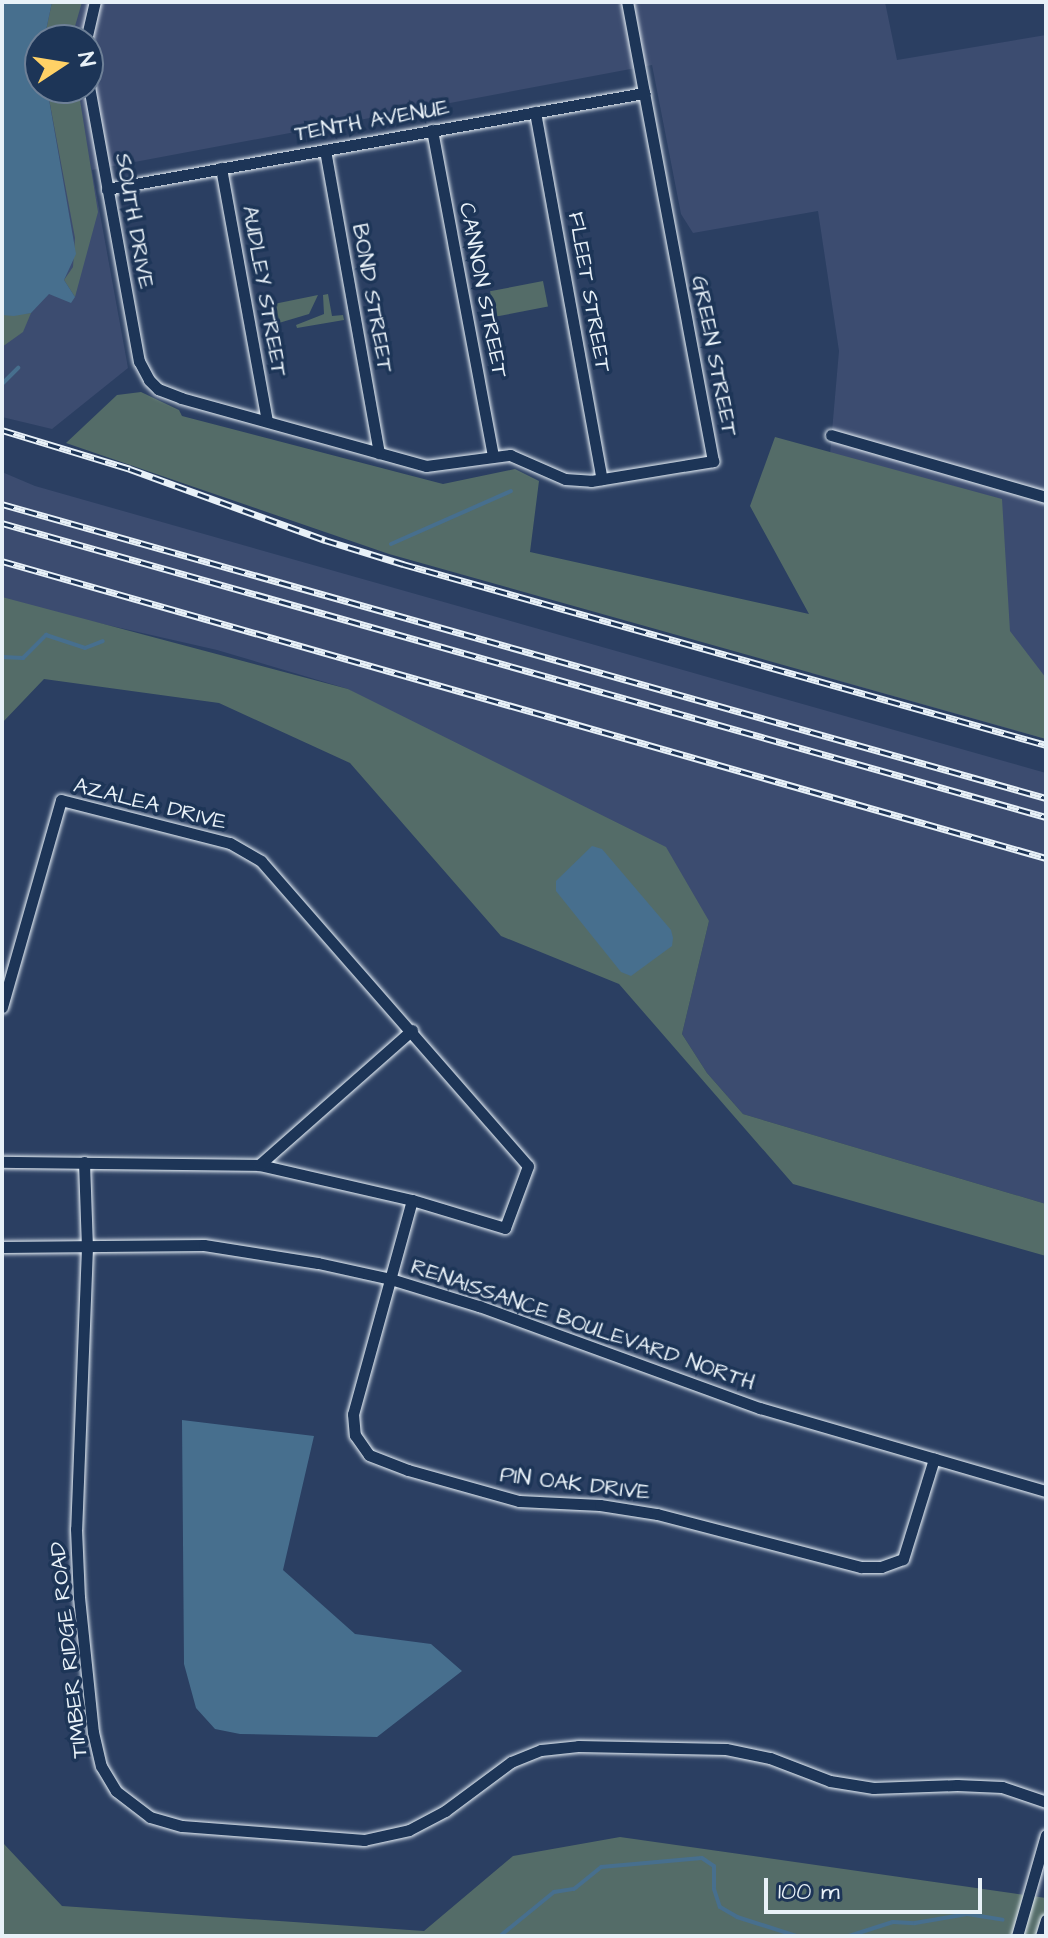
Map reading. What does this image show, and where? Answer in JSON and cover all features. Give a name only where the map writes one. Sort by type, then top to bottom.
[{"type":"street","points":[[90,24],[95,2]]},
{"type":"street","points":[[627,2],[644,93]]},
{"type":"street","name":"TENTH AVENUE","points":[[107,189],[644,93]]},
{"type":"street","name":"GREEN STREET","points":[[142,367],[153,384],[172,396],[435,466],[493,456],[516,457],[565,479],[602,479],[713,461],[644,93]]},
{"type":"street","name":"SOUTH DRIVE","points":[[92,104],[142,367]]},
{"type":"street","name":"FLEET STREET","points":[[535,112],[602,479]]},
{"type":"street","name":"CANNON STREET","points":[[432,130],[493,456]]},
{"type":"street","name":"BOND STREET","points":[[325,150],[379,453]]},
{"type":"street","name":"AUDLEY STREET","points":[[221,168],[267,421]]},
{"type":"street","points":[[831,435],[1046,497]]},
{"type":"street","name":"AZALEA DRIVE","points":[[2,1007],[61,800],[230,843],[261,861],[528,1166],[505,1228],[412,1200],[259,1165],[2,1162]]},
{"type":"street","points":[[259,1165],[412,1030]]},
{"type":"street","points":[[84,1162],[87,1247]]},
{"type":"street","points":[[391,1279],[412,1200]]},
{"type":"street","name":"RENAISSANCE BOULEVARD NORTH","points":[[2,1247],[204,1245],[318,1263],[391,1279],[479,1306],[760,1408],[1046,1491]]},
{"type":"street","name":"TIMBER RIDGE ROAD","points":[[87,1247],[76,1529],[79,1597],[93,1732],[101,1766],[116,1791],[150,1817],[182,1826],[364,1840],[409,1830],[445,1811],[511,1762],[541,1750],[578,1746],[726,1749],[770,1758],[830,1781],[873,1788],[1002,1787],[1046,1802]]},
{"type":"street","name":"PIN OAK DRIVE","points":[[391,1279],[353,1414],[355,1435],[369,1455],[408,1470],[519,1501],[600,1505],[657,1514],[793,1551],[861,1567],[881,1567],[903,1559],[934,1459]]},
{"type":"street","points":[[1017,1936],[1046,1835]]},
{"type":"street","points":[[1041,1936],[1046,1920]]},
{"type":"shaded area","points":[[2,2],[885,2],[897,60],[1046,35],[1046,739],[811,673],[839,351],[818,211],[693,233],[681,214],[652,65],[92,170],[128,368],[52,429],[2,417]]},
{"type":"shaded area","points":[[2,2],[52,2],[47,24],[24,24],[24,104],[50,104],[76,254],[64,280],[75,297],[71,303],[49,294],[31,313],[2,315]]},
{"type":"shaded area","points":[[2,472],[35,486],[1046,773],[1046,1204],[743,1114],[707,1073],[682,1034],[709,921],[348,689],[217,650],[2,601]]},
{"type":"shaded area","points":[[592,846],[602,849],[671,930],[672,946],[631,976],[621,972],[556,891],[556,881]]},
{"type":"shaded area","points":[[182,1420],[314,1436],[283,1570],[355,1634],[431,1644],[462,1671],[377,1737],[240,1734],[215,1729],[196,1708],[184,1664]]},
{"type":"green space","points":[[52,2],[82,2],[76,24],[47,24]]},
{"type":"green space","points":[[50,104],[81,104],[98,212],[75,297],[64,280],[73,267],[75,238]]},
{"type":"green space","points":[[543,281],[548,307],[495,317],[490,291]]},
{"type":"green space","points":[[328,294],[332,316],[343,315],[344,320],[297,328],[296,325],[324,314],[323,295]]},
{"type":"green space","points":[[318,295],[309,314],[272,325],[269,305]]},
{"type":"green space","points":[[31,313],[23,332],[2,347],[2,315]]},
{"type":"green space","points":[[141,392],[179,410],[182,416],[443,484],[515,469],[539,481],[530,552],[809,614],[750,506],[775,437],[1002,499],[1010,631],[1046,678],[1046,739],[389,554],[66,443],[117,395]]},
{"type":"green space","points":[[2,597],[348,689],[666,847],[709,921],[682,1034],[707,1073],[743,1114],[1046,1204],[1046,1256],[793,1184],[619,984],[501,936],[350,763],[219,703],[44,679],[2,723]]},
{"type":"green space","points":[[2,1837],[4,1844],[62,1906],[424,1931],[513,1856],[620,1837],[1046,1898],[1046,1936],[2,1936]]},
{"type":"waterway","points":[[2,384],[18,368]]},
{"type":"waterway","points":[[391,544],[511,491]]},
{"type":"waterway","points":[[2,657],[23,658],[46,635],[85,648],[103,641]]},
{"type":"waterway","points":[[500,1936],[554,1892],[574,1889],[601,1867],[702,1858],[714,1866],[714,1889],[720,1907],[737,1917],[797,1936]]},
{"type":"waterway","points":[[849,1936],[893,1922],[915,1923],[967,1914],[1003,1920]]},
{"type":"railway","points":[[2,430],[130,469],[325,540],[403,564],[1046,745]]},
{"type":"railway","points":[[2,504],[1046,798]]},
{"type":"railway","points":[[2,523],[1046,817]]},
{"type":"railway","points":[[2,561],[1046,858]]}]
